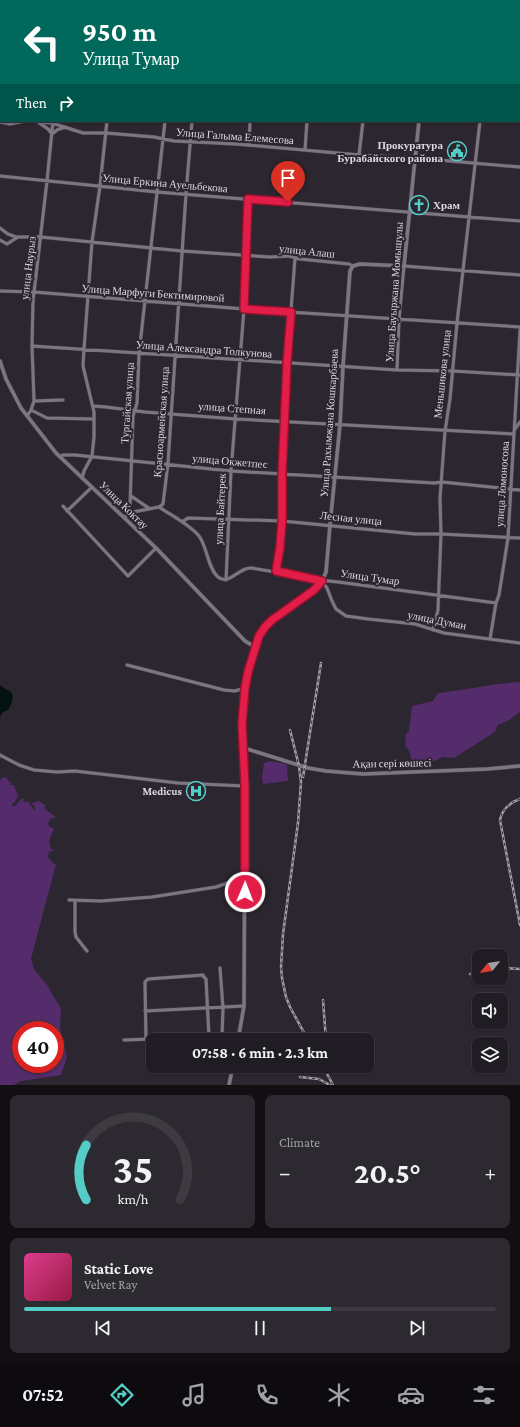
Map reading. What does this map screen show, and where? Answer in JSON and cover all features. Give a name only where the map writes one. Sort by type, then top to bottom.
[{"type":"street","points":[[0,122],[10,124],[20,122]]},
{"type":"street","points":[[36,122],[44,126],[52,134],[56,130],[65,127]]},
{"type":"street","name":"Улица Галыма Елемесова","points":[[52,122],[80,133],[106,133],[174,141],[191,141],[520,167]]},
{"type":"street","name":"улица Наурыз","points":[[27,416],[32,410],[34,401],[32,346],[34,292],[48,181],[52,122]]},
{"type":"street","points":[[82,478],[92,456],[94,419],[93,406],[83,366],[92,242],[107,122]]},
{"type":"street","name":"Тургайская улица","points":[[125,518],[130,506],[133,460],[132,425],[137,403],[139,354],[165,122]]},
{"type":"street","name":"Красноармейская улица","points":[[159,508],[163,504],[168,463],[170,413],[192,122]]},
{"type":"street","points":[[249,146],[250,122]]},
{"type":"street","points":[[306,150],[307,122]]},
{"type":"street","points":[[359,155],[363,122]]},
{"type":"street","name":"Улица Бауыржана Момышулы","points":[[397,370],[399,319],[419,122]]},
{"type":"street","name":"Меньшикова улица","points":[[433,630],[438,610],[439,595],[441,534],[440,498],[445,431],[453,371],[468,217],[480,122]]},
{"type":"street","name":"Улица Еркина Ауельбекова","points":[[0,176],[157,192],[520,221]]},
{"type":"street","name":"улица Байтерек","points":[[226,580],[231,471],[244,309],[248,199]]},
{"type":"street","points":[[0,228],[8,234],[16,237]]},
{"type":"street","name":"улица Алаш","points":[[0,240],[7,244],[16,237],[41,237],[182,251],[270,257],[284,256],[349,264],[353,266],[360,264],[404,266],[520,275]]},
{"type":"street","points":[[276,571],[282,521],[282,474],[287,363],[295,258]]},
{"type":"street","points":[[295,262],[300,259]]},
{"type":"street","name":"Улица Рахымжана Кошкарбаева","points":[[322,581],[326,572],[340,425],[350,275],[353,266]]},
{"type":"street","name":"Улица Марфуги Бектимировой","points":[[0,292],[34,292],[244,309],[520,328]]},
{"type":"street","name":"улица Ломоносова","points":[[490,639],[508,538],[514,434],[518,408],[520,328]]},
{"type":"street","name":"Улица Александра Толкунова","points":[[32,346],[397,370],[453,371],[519,375]]},
{"type":"street","name":"Улица Коктау","points":[[0,361],[16,401],[60,457],[156,548],[245,641],[255,647]]},
{"type":"street","points":[[34,401],[63,400]]},
{"type":"street","name":"улица Степная","points":[[93,406],[145,412],[236,419],[514,434]]},
{"type":"street","points":[[32,410],[47,418],[94,419]]},
{"type":"street","points":[[515,429],[520,422]]},
{"type":"street","name":"улица Окжетпес","points":[[60,457],[66,454],[168,463],[231,471],[434,483],[442,482],[520,490]]},
{"type":"street","points":[[67,511],[92,487]]},
{"type":"street","points":[[131,496],[150,509]]},
{"type":"street","points":[[63,506],[128,576],[156,548]]},
{"type":"street","points":[[128,513],[159,508],[182,522],[199,536],[215,574],[222,580],[226,580]]},
{"type":"street","name":"Лесная улица","points":[[182,522],[188,518],[282,521],[330,524],[415,534],[520,538]]},
{"type":"street","name":"Улица Тумар","points":[[226,580],[246,568],[276,571],[322,581],[496,603]]},
{"type":"street","points":[[239,1033],[244,1006],[245,786],[242,724],[248,669],[255,647],[265,627],[272,620],[314,590],[322,581]]},
{"type":"street","name":"улица Думан","points":[[322,581],[327,588],[336,608],[346,616],[415,624],[444,633],[520,643]]},
{"type":"street","points":[[127,665],[224,690],[235,691],[245,688]]},
{"type":"street","name":"Ақан сері көшесі","points":[[244,748],[305,767],[326,771],[363,774],[487,769],[520,766]]},
{"type":"street","points":[[0,755],[25,767],[44,771],[75,771],[178,783],[245,786]]},
{"type":"street","points":[[69,900],[101,901],[152,897],[216,887],[245,877]]},
{"type":"street","points":[[75,901],[76,937],[88,951]]},
{"type":"street","points":[[220,968],[223,1008],[222,1033]]},
{"type":"street","points":[[124,1040],[146,1040],[145,982],[148,979],[204,975],[206,979],[210,1033]]},
{"type":"street","points":[[145,1011],[244,1006]]},
{"type":"street","points":[[229,1085],[232,1073]]},
{"type":"shaded area","points":[[520,682],[520,712],[509,720],[498,725],[495,732],[454,758],[443,757],[432,762],[426,761],[420,767],[416,768],[413,766],[409,751],[405,745],[406,734],[409,731],[412,706],[433,701],[437,694],[440,693]]},
{"type":"shaded area","points":[[0,685],[12,693],[13,698],[8,710],[3,712],[0,717]]},
{"type":"shaded area","points":[[269,761],[287,764],[288,781],[263,784],[262,777],[264,763]]},
{"type":"shaded area","points":[[4,777],[11,782],[11,784],[8,785],[14,785],[18,796],[12,806],[15,806],[24,798],[23,802],[28,802],[35,811],[35,807],[31,803],[39,801],[46,806],[44,808],[45,809],[56,817],[50,819],[48,824],[50,827],[54,828],[49,841],[51,849],[55,850],[49,852],[48,857],[53,863],[56,864],[31,959],[34,969],[47,985],[61,1009],[60,1021],[12,1021],[12,1073],[62,1073],[61,1075],[21,1081],[14,1085],[0,1085],[0,780]]},
{"type":"shaded area","points":[[64,1045],[67,1057],[64,1066]]},
{"type":"railway","points":[[303,777],[321,663]]},
{"type":"railway","points":[[290,730],[299,766],[301,782],[298,823],[283,934],[281,967],[286,997],[304,1033]]},
{"type":"railway","points":[[520,799],[507,807],[502,813],[500,820],[520,925]]},
{"type":"railway","points":[[508,968],[520,969]]},
{"type":"railway","points":[[323,1000],[325,1033]]},
{"type":"railway","points":[[327,1073],[333,1085]]},
{"type":"railway","points":[[300,1077],[319,1079],[330,1085]]},
{"type":"place","name":"Прокуратура Бурабайского района","points":[[457,151]]},
{"type":"place","name":"Храм","points":[[419,205]]},
{"type":"place","name":"Medicus","points":[[196,791]]},
{"type":"route","points":[[245,892],[245,769],[242,724],[245,688],[251,659],[259,636],[265,627],[272,620],[314,590],[322,581],[276,571],[282,521],[282,474],[291,312],[244,309],[248,199],[288,202]]}]
